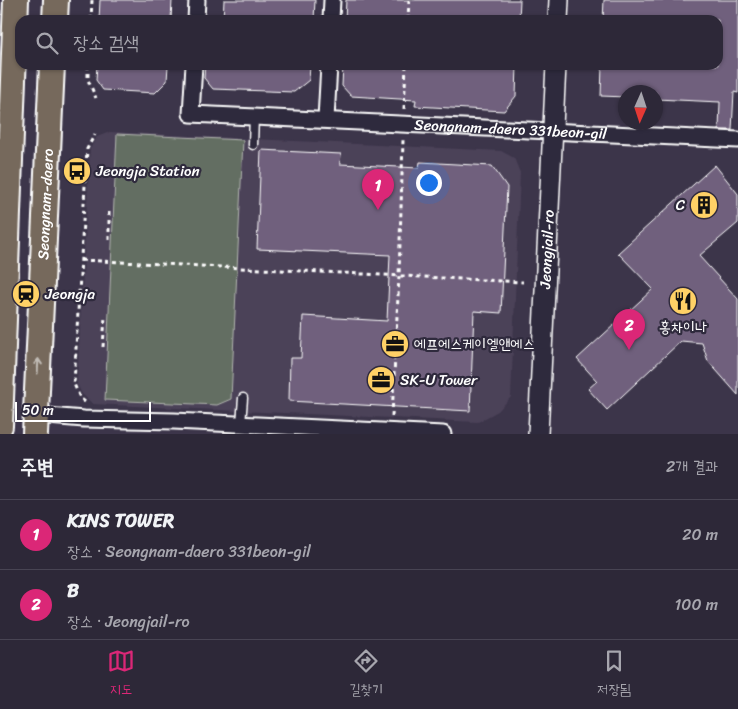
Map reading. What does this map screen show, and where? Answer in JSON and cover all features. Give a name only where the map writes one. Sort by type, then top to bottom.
[{"type":"main road","points":[[15,15],[16,0]]},
{"type":"main road","points":[[55,15],[56,0]]},
{"type":"main road","points":[[0,426],[15,27]]},
{"type":"main road","name":"Seongnam-daero","points":[[35,424],[52,70]]},
{"type":"street","points":[[196,15],[197,0]]},
{"type":"street","points":[[331,15],[332,0]]},
{"type":"street","points":[[558,15],[559,0]]},
{"type":"street","name":"Seongnam-daero 331beon-gil","points":[[194,70],[191,114],[738,140]]},
{"type":"street","points":[[326,119],[329,70]]},
{"type":"street","name":"Jeongjail-ro","points":[[538,434],[556,70]]},
{"type":"street","points":[[35,424],[84,419],[174,428],[241,424],[308,431],[443,434]]},
{"type":"lane","points":[[253,145],[254,116]]},
{"type":"lane","points":[[241,424],[243,398]]},
{"type":"path","points":[[91,15],[92,0]]},
{"type":"path","points":[[408,15],[409,0]]},
{"type":"path","points":[[88,70],[88,80],[96,98]]},
{"type":"path","name":"Seongnam-daero 331beon-gil","points":[[403,123],[406,70]]},
{"type":"path","points":[[391,432],[399,276],[403,123]]},
{"type":"path","points":[[85,402],[80,398],[74,384],[87,149],[95,134]]},
{"type":"path","points":[[109,209],[109,240]]},
{"type":"path","points":[[81,260],[523,282]]},
{"type":"path","points":[[103,347],[105,316]]},
{"type":"shaded area","points":[[110,132],[501,151],[514,158],[520,173],[511,397],[498,411],[478,422],[93,404],[82,394],[77,384],[90,149],[97,137]]},
{"type":"green space","points":[[117,134],[243,140],[231,399],[217,405],[105,400]]},
{"type":"building","points":[[100,0],[172,0],[171,15],[99,15]]},
{"type":"building","points":[[224,0],[315,0],[314,15],[223,15]]},
{"type":"building","points":[[346,0],[520,0],[519,15],[345,15]]},
{"type":"building","points":[[604,0],[738,0],[738,93],[734,92],[732,130],[719,130],[720,102],[663,99],[663,85],[618,85],[618,97],[601,96],[602,70],[723,70],[723,15],[603,15]]},
{"type":"building","points":[[97,70],[168,70],[167,81],[155,93],[103,90],[96,80]]},
{"type":"building","points":[[205,70],[310,70],[309,80],[294,92],[213,89],[204,78]]},
{"type":"building","points":[[343,70],[517,70],[516,96],[504,111],[415,106],[416,100],[351,96],[342,86]]},
{"type":"building","points":[[261,150],[341,154],[340,164],[419,168],[420,162],[492,166],[507,187],[501,313],[474,311],[470,411],[289,401],[290,358],[301,358],[303,316],[387,321],[390,255],[257,249]]},
{"type":"building","points":[[715,165],[738,194],[738,223],[699,256],[738,299],[738,395],[708,361],[702,343],[681,341],[607,410],[588,389],[597,381],[577,359],[653,289],[618,253]]},
{"type":"place","name":"Jeongja Station","points":[[77,171]]},
{"type":"place","name":"C","points":[[704,205]]},
{"type":"place","name":"KINS TOWER","points":[[378,210]]},
{"type":"place","name":"Jeongja","points":[[26,294]]},
{"type":"place","name":"홍차이나","points":[[683,301]]},
{"type":"place","name":"에프에스케이엘앤에스","points":[[395,344]]},
{"type":"place","name":"B","points":[[629,350]]},
{"type":"place","name":"SK-U Tower","points":[[381,380]]}]
